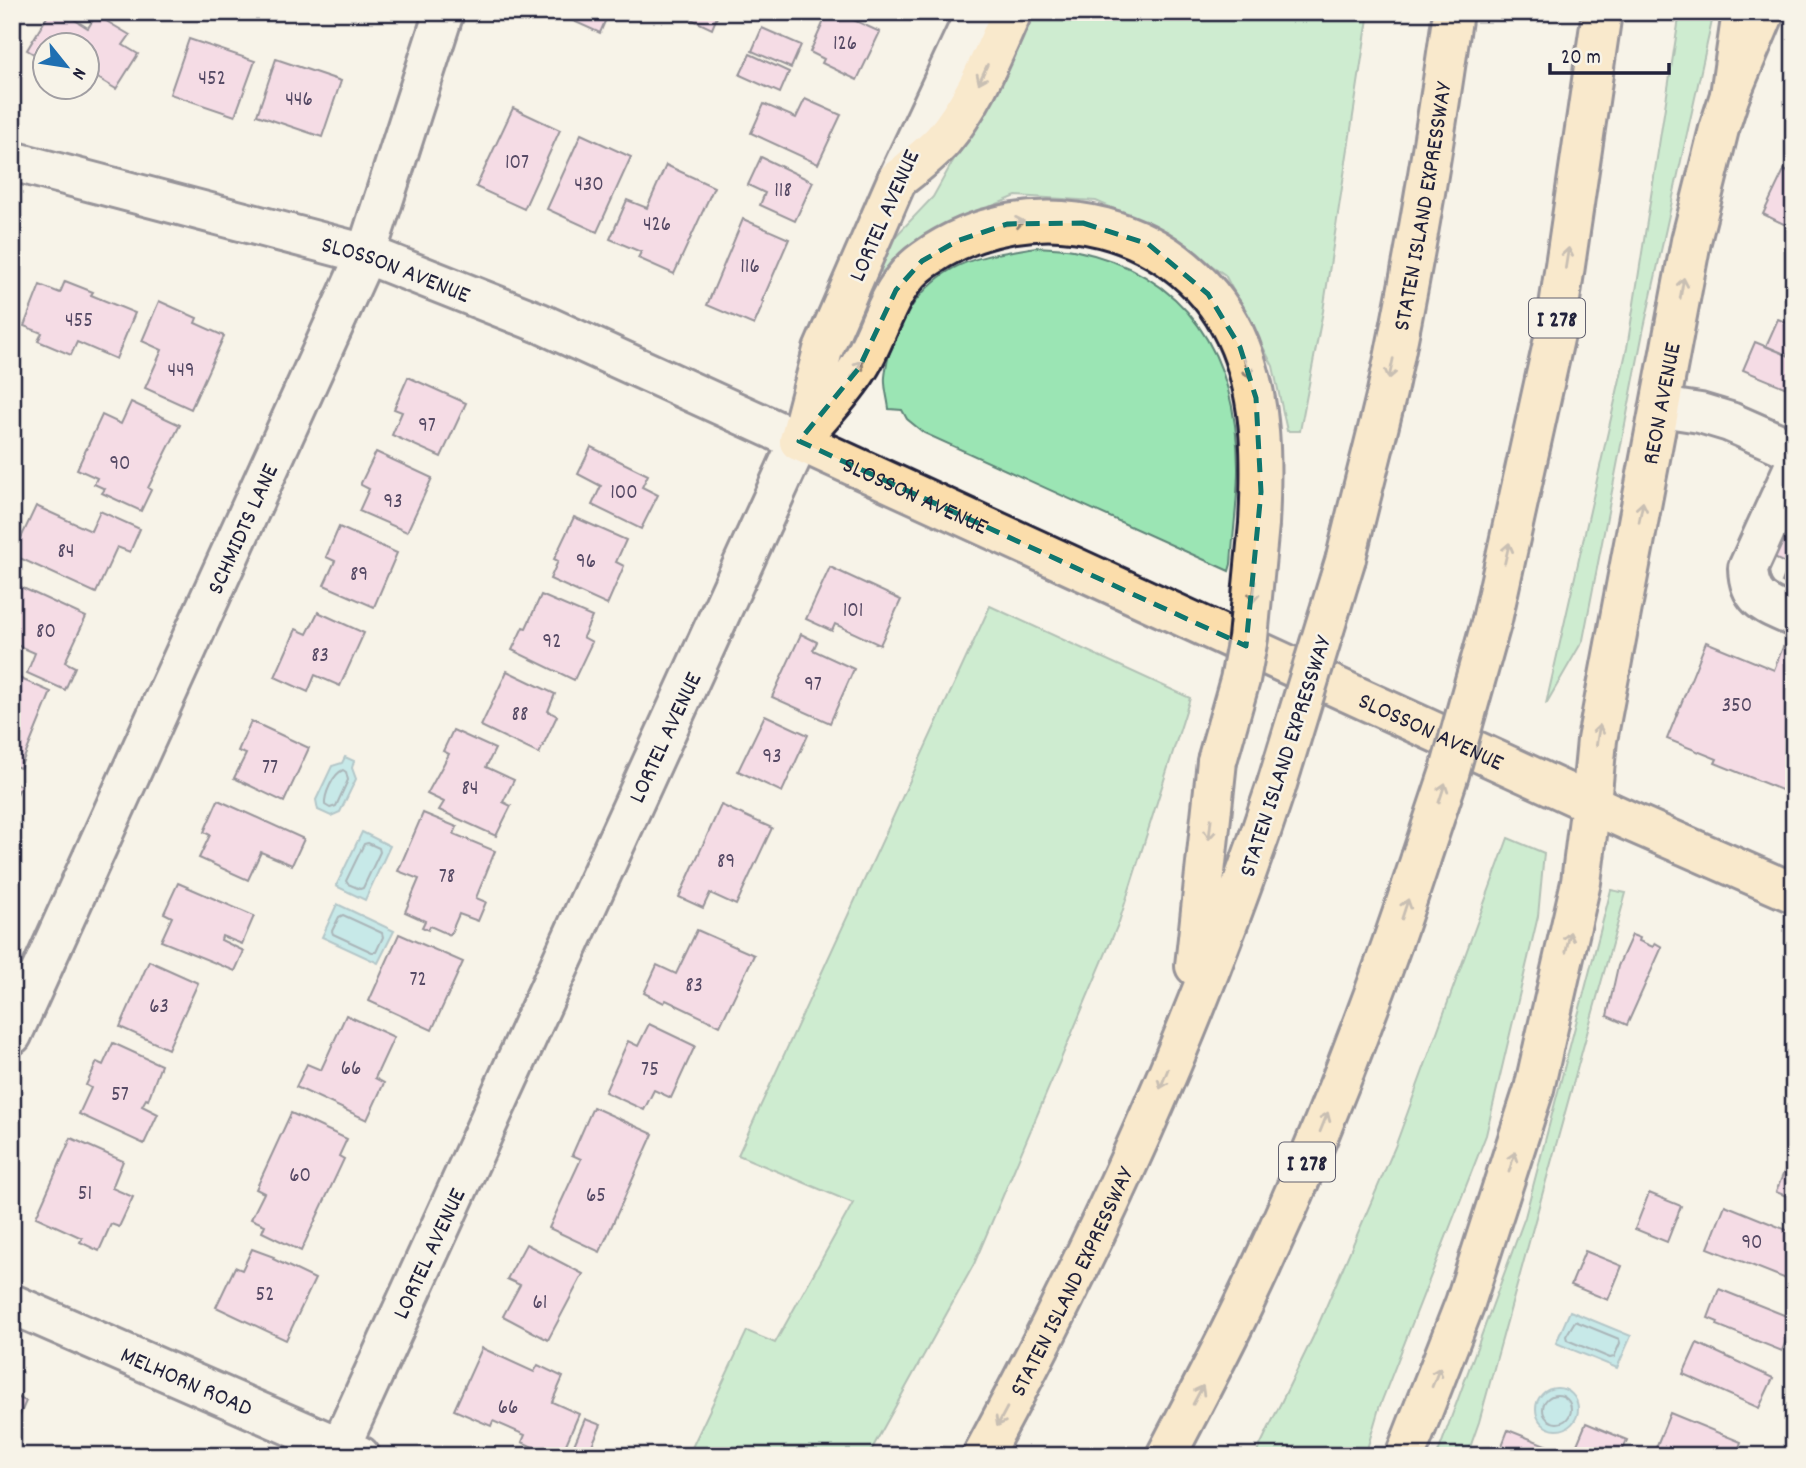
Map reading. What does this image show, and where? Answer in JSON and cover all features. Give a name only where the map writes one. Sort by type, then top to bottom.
[{"type":"main road","points":[[897,180],[940,142],[959,117],[977,88],[1012,12]]},
{"type":"main road","name":"STATEN ISLAND EXPRESSWAY","points":[[982,1456],[1042,1342],[1136,1147],[1244,878],[1276,787],[1346,558],[1386,393],[1429,171],[1453,12]]},
{"type":"main road","name":"I 278","points":[[1166,1456],[1248,1297],[1312,1150],[1374,995],[1452,762],[1492,620],[1555,334],[1602,12]]},
{"type":"main road","points":[[1730,95],[1742,12]]},
{"type":"main road","name":"REON AVENUE","points":[[1405,1456],[1465,1303],[1534,1089],[1550,1027],[1581,882],[1597,740],[1691,242],[1708,168],[1730,95],[1765,12]]},
{"type":"main road","name":"LORTEL AVENUE","points":[[799,441],[824,350],[897,180]]},
{"type":"main road","points":[[799,441],[859,368],[896,290],[908,274],[922,261],[957,241],[1007,225],[1031,220],[1083,223],[1148,244],[1196,281],[1229,323],[1245,359],[1256,398],[1260,443],[1259,524],[1248,638],[1237,693],[1217,761],[1190,1016]]},
{"type":"main road","name":"SLOSSON AVENUE","points":[[799,441],[1794,894]]},
{"type":"street","name":"SCHMIDTS LANE","points":[[12,1035],[366,254],[444,12]]},
{"type":"street","name":"LORTEL AVENUE","points":[[897,180],[976,12]]},
{"type":"street","name":"SLOSSON AVENUE","points":[[12,161],[366,254],[540,323],[799,441]]},
{"type":"street","points":[[1661,407],[1700,413],[1730,422],[1794,450]]},
{"type":"street","name":"LORTEL AVENUE","points":[[345,1453],[799,441]]},
{"type":"street","points":[[1794,467],[1748,568],[1748,582],[1760,601],[1794,617]]},
{"type":"street","name":"MELHORN ROAD","points":[[12,1304],[345,1453]]},
{"type":"highlighted area","points":[[1083,223],[1148,244],[1208,294],[1240,347],[1256,398],[1261,492],[1246,646],[799,441],[859,368],[896,290],[922,261],[957,241],[1007,224]]},
{"type":"green space","points":[[1036,12],[1369,12],[1323,311],[1300,431],[1287,431],[1273,366],[1225,275],[1161,229],[1096,201],[1016,196],[925,234],[882,272],[876,269],[891,241],[933,197]]},
{"type":"green space","points":[[1680,12],[1714,12],[1643,332],[1583,640],[1546,704],[1627,348]]},
{"type":"green space","points":[[1036,247],[1073,250],[1113,261],[1147,278],[1175,300],[1198,326],[1216,356],[1228,390],[1235,427],[1238,468],[1229,571],[924,433],[907,419],[902,410],[889,409],[885,377],[892,345],[906,315],[926,289],[952,269],[972,260]]},
{"type":"green space","points":[[990,606],[1190,698],[1119,922],[974,1264],[868,1456],[688,1456],[747,1331],[775,1343],[853,1203],[738,1155]]},
{"type":"green space","points":[[1508,838],[1544,853],[1538,916],[1486,1135],[1379,1408],[1365,1456],[1255,1456],[1313,1337],[1395,1147]]},
{"type":"green space","points":[[1611,890],[1626,893],[1479,1422],[1467,1456],[1437,1456],[1525,1217]]},
{"type":"water","points":[[345,757],[354,761],[352,768],[356,779],[340,812],[331,816],[318,810],[316,800],[332,766],[342,763]]},
{"type":"water","points":[[362,832],[390,846],[365,900],[336,886]]},
{"type":"water","points":[[337,904],[394,931],[378,963],[322,937]]},
{"type":"water","points":[[1570,1311],[1631,1336],[1617,1368],[1556,1343]]},
{"type":"water","points":[[1557,1388],[1572,1394],[1578,1409],[1572,1424],[1557,1430],[1542,1424],[1536,1409],[1542,1394]]},
{"type":"building","points":[[12,12],[25,12],[12,29]]},
{"type":"building","points":[[50,12],[62,12],[88,28],[96,15],[130,35],[123,45],[138,54],[116,89],[102,80],[102,32],[38,32]]},
{"type":"building","points":[[609,12],[600,33],[558,14]]},
{"type":"building","points":[[676,12],[719,12],[712,29]]},
{"type":"building","points":[[828,12],[843,19],[845,16],[880,32],[857,80],[822,63],[824,59],[810,52]]},
{"type":"building","points":[[762,28],[801,45],[791,68],[752,51]]},
{"type":"building","points":[[189,39],[255,61],[235,116],[170,94]]},
{"type":"building","points":[[750,54],[789,72],[780,93],[740,75]]},
{"type":"building","points":[[276,59],[341,81],[322,137],[257,115]]},
{"type":"building","points":[[805,99],[841,115],[818,164],[751,133],[764,104],[796,118]]},
{"type":"building","points":[[513,108],[560,130],[524,209],[476,187]]},
{"type":"building","points":[[581,134],[631,157],[597,232],[547,209]]},
{"type":"building","points":[[761,157],[813,182],[795,221],[760,205],[765,193],[748,185]]},
{"type":"building","points":[[666,165],[714,187],[674,274],[638,258],[641,252],[610,239],[627,200],[647,208]]},
{"type":"building","points":[[1784,170],[1794,175],[1792,228],[1763,214]]},
{"type":"building","points":[[743,219],[789,239],[754,325],[707,305]]},
{"type":"building","points":[[65,281],[135,313],[116,359],[77,342],[71,355],[38,341],[42,333],[24,326],[40,285],[60,293]]},
{"type":"building","points":[[159,301],[197,318],[195,323],[224,336],[191,409],[145,388],[162,350],[142,341]]},
{"type":"building","points":[[1778,319],[1794,326],[1794,358],[1766,346]]},
{"type":"building","points":[[1755,342],[1794,358],[1794,391],[1743,370]]},
{"type":"building","points":[[408,377],[466,403],[441,457],[392,435],[402,412],[394,409]]},
{"type":"building","points":[[131,402],[180,425],[148,488],[151,490],[141,511],[102,493],[105,489],[94,484],[97,478],[77,469],[102,415],[121,424]]},
{"type":"building","points":[[591,447],[648,475],[642,487],[658,495],[641,529],[592,505],[601,486],[578,474]]},
{"type":"building","points":[[376,452],[432,478],[407,532],[359,511],[369,489],[361,483]]},
{"type":"building","points":[[36,506],[91,531],[100,511],[140,529],[130,552],[117,547],[96,593],[13,555]]},
{"type":"building","points":[[574,517],[626,540],[616,562],[624,566],[607,605],[550,579],[558,561],[554,559]]},
{"type":"building","points":[[339,527],[397,553],[374,607],[324,585],[335,561],[326,557]]},
{"type":"building","points":[[1780,534],[1794,540],[1794,587],[1782,582],[1789,565],[1770,556]]},
{"type":"building","points":[[830,567],[901,600],[880,645],[835,624],[832,631],[806,619]]},
{"type":"building","points":[[12,583],[86,617],[65,662],[75,667],[65,690],[27,673],[35,653],[12,643]]},
{"type":"building","points":[[541,595],[592,617],[583,637],[592,642],[574,680],[512,650],[523,627],[526,628]]},
{"type":"building","points":[[318,612],[364,633],[340,686],[315,675],[308,692],[275,677],[296,629],[307,634]]},
{"type":"building","points":[[801,634],[817,642],[813,650],[854,669],[830,723],[772,697]]},
{"type":"building","points":[[1706,642],[1774,670],[1783,647],[1794,651],[1794,795],[1715,763],[1717,759],[1667,739]]},
{"type":"building","points":[[507,671],[555,694],[548,711],[557,716],[539,754],[481,726]]},
{"type":"building","points":[[12,675],[51,692],[20,768],[12,765]]},
{"type":"building","points":[[765,715],[808,735],[782,792],[738,771]]},
{"type":"building","points":[[251,721],[309,748],[284,802],[234,778],[246,754],[238,751]]},
{"type":"building","points":[[453,730],[495,749],[486,767],[514,780],[503,802],[511,806],[496,836],[439,810],[444,802],[427,794],[449,754],[443,751]]},
{"type":"building","points":[[12,782],[21,786],[12,804]]},
{"type":"building","points":[[218,800],[304,839],[292,865],[261,852],[248,880],[199,858],[210,835],[204,832]]},
{"type":"building","points":[[721,805],[772,828],[736,905],[710,893],[703,908],[679,897]]},
{"type":"building","points":[[423,813],[457,827],[454,834],[495,851],[476,898],[486,902],[478,921],[459,914],[450,935],[430,926],[428,930],[422,927],[425,921],[405,912],[419,879],[398,871]]},
{"type":"building","points":[[178,883],[254,916],[242,944],[222,936],[221,940],[244,951],[235,971],[161,941],[172,917],[164,913]]},
{"type":"building","points":[[697,930],[754,955],[720,1026],[666,1000],[664,1003],[644,993],[657,965],[676,974]]},
{"type":"building","points":[[399,934],[463,962],[432,1030],[369,1001]]},
{"type":"building","points":[[1632,935],[1653,947],[1655,943],[1662,947],[1627,1025],[1607,1016],[1618,966]]},
{"type":"building","points":[[149,961],[198,983],[168,1049],[120,1027]]},
{"type":"building","points":[[346,1015],[394,1037],[375,1078],[384,1083],[367,1120],[296,1087],[307,1064],[321,1070]]},
{"type":"building","points":[[649,1024],[695,1046],[671,1098],[654,1090],[644,1110],[605,1092],[628,1041],[638,1046]]},
{"type":"building","points":[[113,1043],[161,1065],[148,1100],[146,1099],[142,1106],[158,1114],[144,1144],[79,1114],[91,1088],[86,1085],[97,1062],[103,1065]]},
{"type":"building","points":[[593,1107],[653,1134],[600,1252],[549,1228],[581,1159],[572,1155]]},
{"type":"building","points":[[291,1113],[347,1139],[339,1156],[344,1159],[301,1251],[262,1232],[265,1225],[251,1219],[264,1193],[256,1189]]},
{"type":"building","points":[[71,1138],[123,1161],[112,1188],[133,1197],[119,1227],[111,1224],[99,1251],[80,1242],[82,1238],[36,1217]]},
{"type":"building","points":[[1794,1148],[1794,1199],[1776,1192]]},
{"type":"building","points":[[1649,1193],[1681,1206],[1667,1242],[1635,1229]]},
{"type":"building","points":[[1725,1205],[1794,1233],[1794,1282],[1708,1248]]},
{"type":"building","points":[[526,1244],[583,1274],[548,1340],[503,1316],[520,1285],[507,1279]]},
{"type":"building","points":[[252,1249],[274,1257],[273,1259],[315,1279],[286,1340],[216,1307],[235,1267],[242,1270]]},
{"type":"building","points":[[1585,1251],[1622,1266],[1608,1300],[1571,1285]]},
{"type":"building","points":[[1719,1289],[1794,1319],[1782,1351],[1717,1325],[1718,1322],[1708,1318]]},
{"type":"building","points":[[1697,1343],[1773,1378],[1759,1408],[1683,1374]]},
{"type":"building","points":[[482,1348],[534,1372],[538,1365],[563,1377],[552,1402],[579,1414],[561,1456],[552,1456],[522,1442],[525,1435],[493,1421],[491,1426],[454,1410]]},
{"type":"building","points":[[12,1395],[26,1401],[12,1434]]},
{"type":"building","points":[[1670,1413],[1741,1442],[1736,1456],[1668,1456],[1655,1450]]},
{"type":"building","points":[[585,1419],[601,1425],[587,1456],[580,1456],[571,1452]]},
{"type":"building","points":[[1586,1423],[1627,1440],[1620,1456],[1597,1456],[1576,1447]]},
{"type":"building","points":[[1508,1430],[1553,1448],[1550,1456],[1498,1456]]}]
